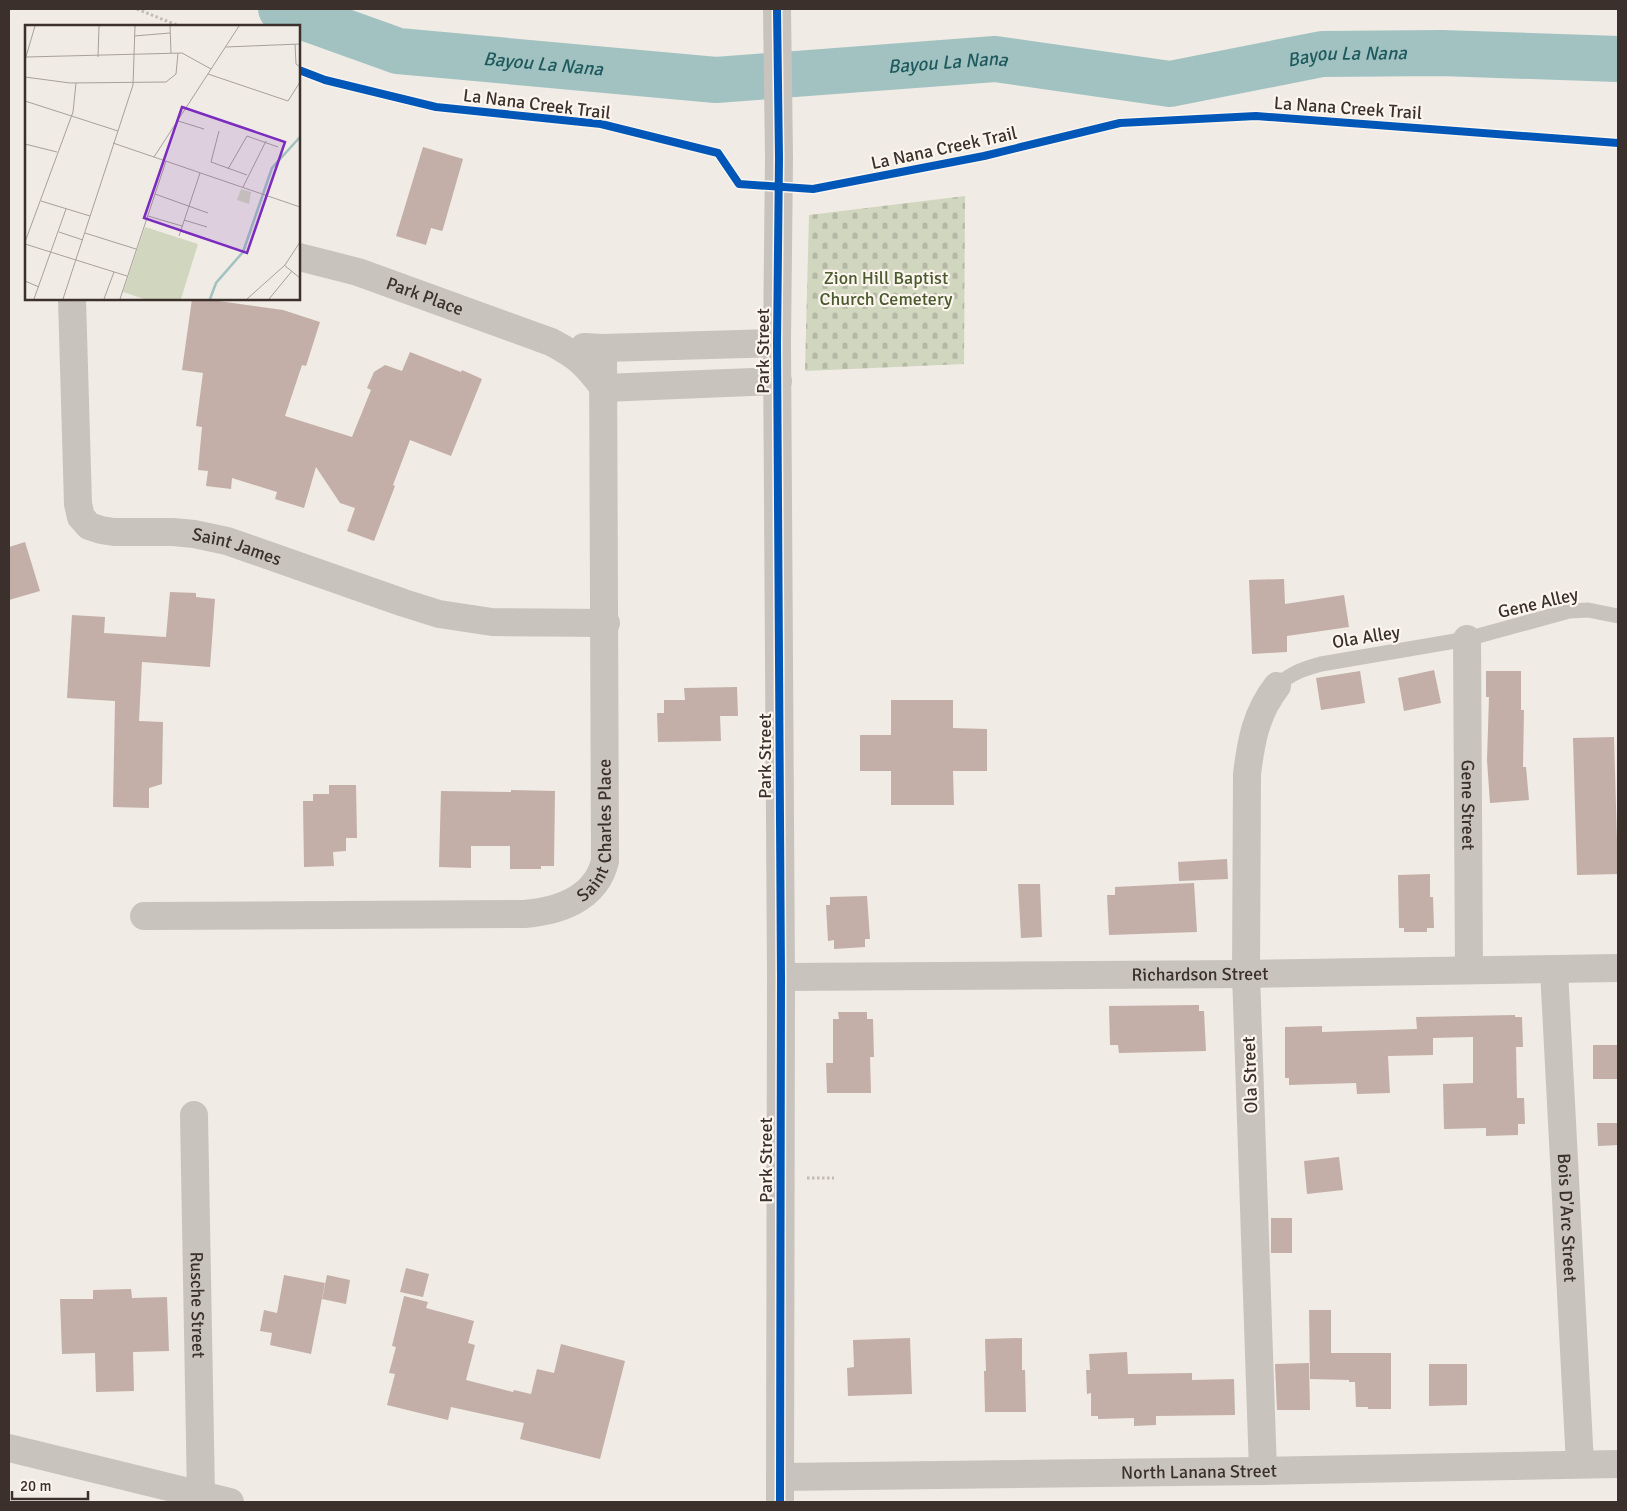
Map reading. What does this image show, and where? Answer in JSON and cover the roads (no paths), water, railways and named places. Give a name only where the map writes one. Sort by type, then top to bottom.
[{"type":"street","name":"Park Street","points":[[778,9],[781,977],[780,1490]]},
{"type":"street","name":"Park Place","points":[[300,257],[358,272],[551,342],[584,362],[604,388]]},
{"type":"street","name":"Saint James","points":[[72,300],[78,504],[81,517],[89,526],[114,532],[194,534],[227,541],[439,614],[492,622],[606,623]]},
{"type":"street","name":"Park Place","points":[[551,342],[603,348],[778,343]]},
{"type":"street","name":"Saint Charles Place","points":[[144,916],[524,914],[557,909],[573,903],[585,894],[599,878],[605,862],[606,623],[603,348]]},
{"type":"street","points":[[604,388],[778,381]]},
{"type":"street","name":"Gene Street","points":[[1467,639],[1469,970]]},
{"type":"street","name":"Ola Street","points":[[1263,1471],[1246,974],[1247,774],[1250,746],[1256,723],[1266,700],[1277,686]]},
{"type":"street","name":"Richardson Street","points":[[781,977],[1246,974],[1618,968]]},
{"type":"street","name":"Bois D'Arc Street","points":[[1554,970],[1580,1464]]},
{"type":"street","name":"Rusche Street","points":[[194,1115],[201,1495]]},
{"type":"street","points":[[9,1448],[230,1502]]},
{"type":"street","name":"North Lanana Street","points":[[780,1490],[1263,1471],[1618,1464]]},
{"type":"lane","name":"Gene Alley","points":[[1467,639],[1569,612],[1588,610],[1618,616]]},
{"type":"lane","name":"Ola Alley","points":[[1277,686],[1288,676],[1321,664],[1467,639]]},
{"type":"waterway","name":"Bayou La Nana","points":[[281,9],[398,51],[716,80],[995,59],[1170,84],[1322,54],[1441,53],[1618,59]]},
{"type":"park label","name":"Zion Hill Baptist Church Cemetery","points":[[886,288]]}]
